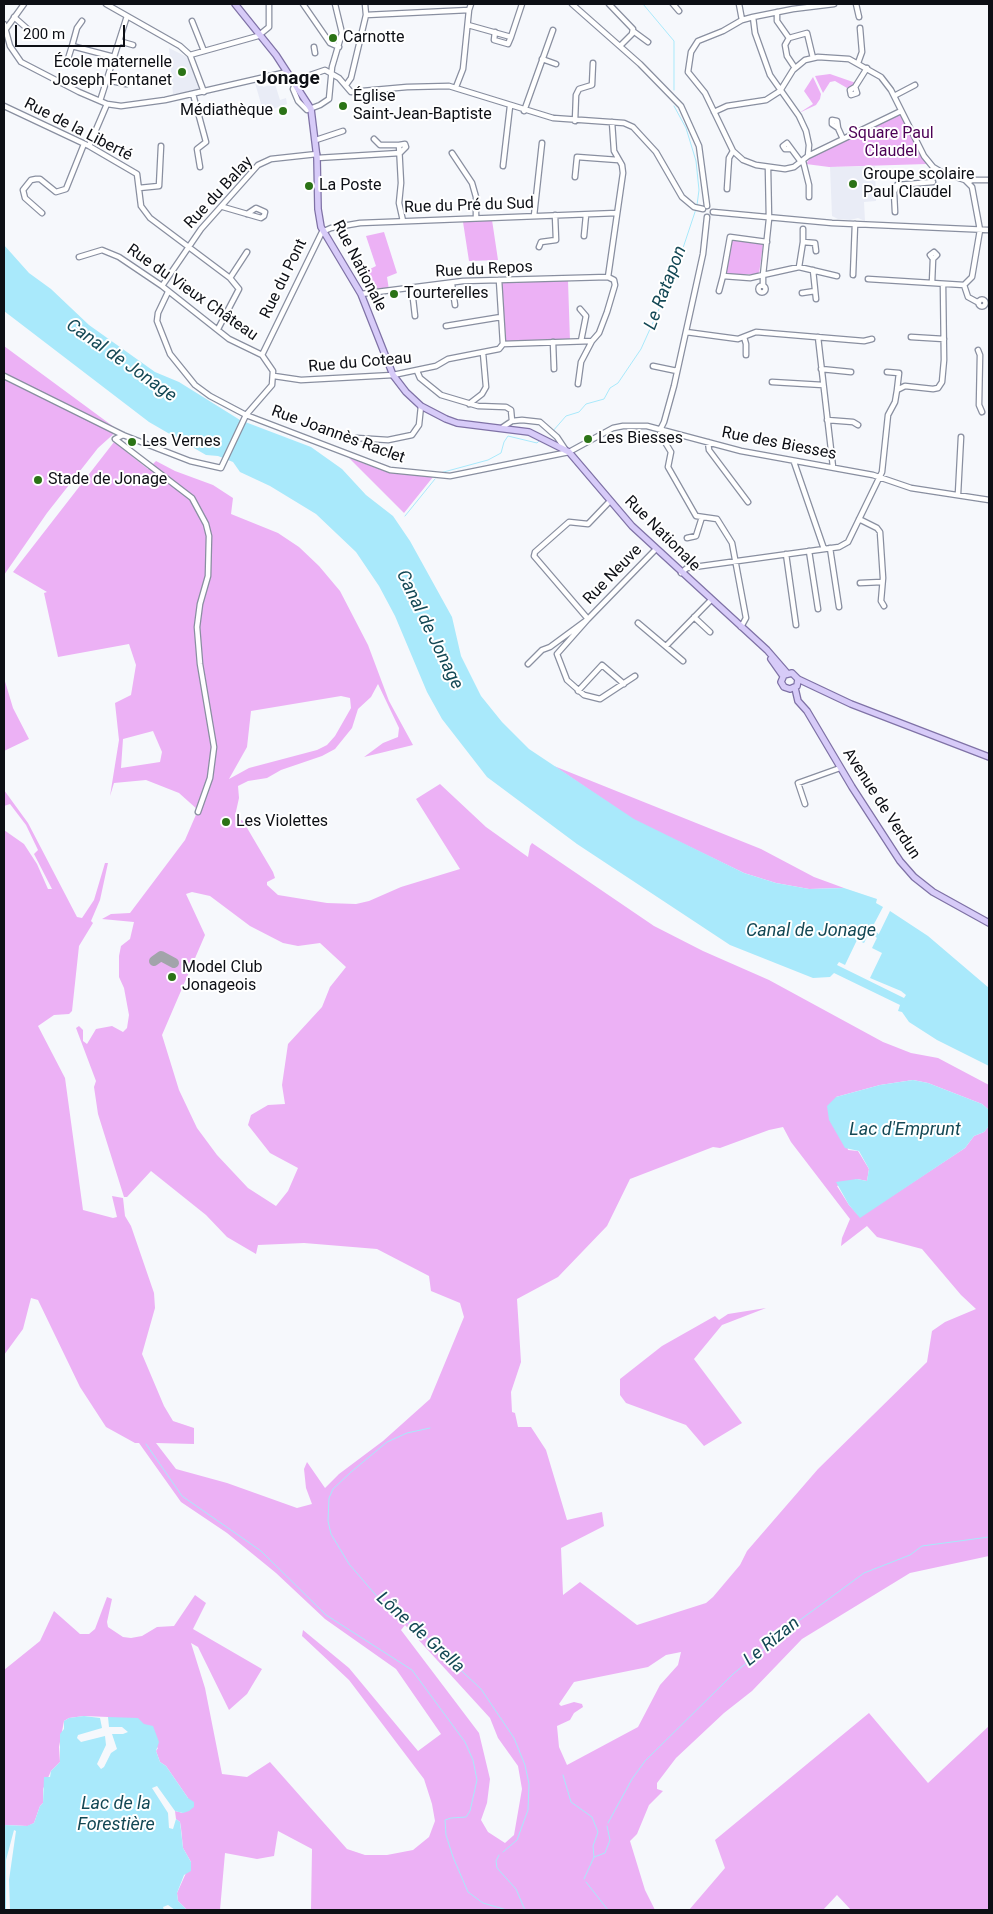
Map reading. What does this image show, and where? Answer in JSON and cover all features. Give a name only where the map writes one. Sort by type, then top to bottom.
[{"type":"main road","name":"Rue Nationale","points":[[235,4],[260,34],[311,109],[316,140],[318,209],[323,231],[361,294],[393,375],[420,406],[458,423],[503,427],[534,434],[567,451],[655,550],[776,658],[785,675]]},
{"type":"main road","points":[[785,675],[794,674],[797,684]]},
{"type":"main road","name":"Avenue de Verdun","points":[[785,675],[782,684],[788,689],[794,702],[812,721]]},
{"type":"main road","points":[[788,689],[797,684],[817,688],[894,721],[989,757]]},
{"type":"main road","name":"Avenue de Verdun","points":[[797,684],[795,696],[886,842],[914,877],[933,892],[989,923]]},
{"type":"street","points":[[24,4],[5,27],[10,46],[21,62],[107,104],[137,105],[204,92],[287,72]]},
{"type":"street","points":[[106,4],[180,46],[190,55],[204,92]]},
{"type":"street","points":[[117,10],[118,4]]},
{"type":"street","points":[[190,55],[260,34],[269,27],[269,4]]},
{"type":"street","points":[[303,4],[330,43],[339,47]]},
{"type":"street","points":[[311,109],[329,99],[331,73],[339,47],[341,23],[335,4]]},
{"type":"street","points":[[346,85],[351,78],[366,14],[365,4]]},
{"type":"street","points":[[456,87],[463,69],[471,4]]},
{"type":"street","points":[[468,25],[511,37],[522,4]]},
{"type":"street","points":[[572,4],[666,88],[687,116],[701,154],[701,208],[703,215],[707,217]]},
{"type":"street","points":[[609,4],[633,31],[648,42]]},
{"type":"street","points":[[673,4],[679,11]]},
{"type":"street","points":[[739,4],[742,20]]},
{"type":"street","points":[[834,4],[752,17],[698,41],[691,52],[687,71],[705,93],[733,151],[743,160],[768,168],[794,167],[808,156],[902,111]]},
{"type":"street","points":[[856,4],[859,17]]},
{"type":"street","points":[[366,14],[469,10]]},
{"type":"street","points":[[777,12],[778,21],[789,38]]},
{"type":"street","points":[[100,101],[127,16]]},
{"type":"street","points":[[14,17],[31,32]]},
{"type":"street","points":[[752,17],[762,57],[770,75],[799,116],[806,131],[809,145],[808,156]]},
{"type":"street","points":[[67,62],[82,21]]},
{"type":"street","points":[[192,21],[204,51]]},
{"type":"street","points":[[858,63],[862,52],[860,28]]},
{"type":"street","points":[[524,111],[553,30]]},
{"type":"street","points":[[620,46],[633,31]]},
{"type":"street","points":[[795,68],[786,51],[785,45],[789,38],[807,33],[812,58]]},
{"type":"street","points":[[119,41],[133,45]]},
{"type":"street","points":[[72,46],[114,57]]},
{"type":"street","points":[[314,47],[315,53]]},
{"type":"street","points":[[714,112],[727,106],[766,100],[780,91],[795,68],[804,60],[812,58],[834,57],[858,63],[881,77],[894,96],[924,156],[933,167],[968,182],[972,186],[980,230],[972,277],[964,285],[868,279]]},
{"type":"street","points":[[542,59],[556,64]]},
{"type":"street","points":[[575,121],[576,94],[579,89],[592,85],[593,63]]},
{"type":"street","points":[[855,87],[867,68]]},
{"type":"street","points":[[294,82],[322,70],[331,73],[346,85],[351,92],[407,87],[456,87],[524,111],[575,121],[612,122],[633,127],[643,136],[664,164],[682,196],[701,208],[712,208],[713,212]]},
{"type":"street","points":[[106,80],[126,84]]},
{"type":"street","points":[[894,96],[914,85]]},
{"type":"street","points":[[193,94],[206,142],[196,149],[200,167]]},
{"type":"street","points":[[42,212],[25,198],[23,190],[31,180],[36,179],[40,179],[56,192],[66,189],[107,104]]},
{"type":"street","name":"Rue de la Liberté","points":[[4,106],[87,145],[137,174],[141,206],[150,218],[230,278]]},
{"type":"street","points":[[503,166],[510,106]]},
{"type":"street","points":[[578,384],[581,362],[592,341],[599,334],[608,312],[615,286],[614,280],[608,277],[623,173],[622,165],[614,152],[612,122]]},
{"type":"street","points":[[838,128],[843,139]]},
{"type":"street","points":[[316,140],[343,132]]},
{"type":"street","points":[[374,139],[380,145],[399,145],[401,183],[399,203],[403,221]]},
{"type":"street","points":[[534,216],[542,143]]},
{"type":"street","points":[[138,188],[158,186],[161,146]]},
{"type":"street","points":[[790,149],[802,161],[810,185],[809,197]]},
{"type":"street","points":[[726,190],[729,158],[733,151]]},
{"type":"street","name":"Rue du Balay","points":[[162,286],[188,246],[258,165],[271,159],[400,153]]},
{"type":"street","points":[[452,153],[472,183],[476,197],[476,218]]},
{"type":"street","points":[[575,177],[577,157],[618,160]]},
{"type":"street","points":[[763,286],[769,219],[768,168]]},
{"type":"street","points":[[968,182],[972,180],[989,180]]},
{"type":"street","points":[[895,212],[894,192],[897,185],[933,182]]},
{"type":"street","points":[[222,206],[248,214]]},
{"type":"street","points":[[744,629],[746,618],[732,543],[717,519],[696,516],[670,473],[668,467],[671,452],[660,434],[677,371],[703,254],[707,217],[713,212],[769,219],[989,230]]},
{"type":"street","name":"Rue du Pré du Sud","points":[[323,231],[360,223],[617,213]]},
{"type":"street","points":[[584,236],[586,215]]},
{"type":"street","points":[[540,247],[541,242],[556,240],[555,216]]},
{"type":"street","points":[[853,275],[854,224]]},
{"type":"street","points":[[799,267],[803,229]]},
{"type":"street","name":"Rue du Pont","points":[[262,355],[303,273],[319,235],[323,231]]},
{"type":"street","points":[[719,291],[730,236],[767,242]]},
{"type":"street","points":[[803,242],[815,243],[816,251]]},
{"type":"street","name":"Rue du Vieux Château","points":[[79,257],[102,250],[119,257],[162,286],[229,339],[262,355]]},
{"type":"street","points":[[218,329],[238,294],[239,289],[230,278],[247,252]]},
{"type":"street","points":[[932,282],[934,260]]},
{"type":"street","points":[[723,276],[750,278],[799,267],[837,276]]},
{"type":"street","points":[[813,270],[816,300]]},
{"type":"street","name":"Rue du Repos","points":[[412,290],[499,280],[608,277]]},
{"type":"street","points":[[499,280],[503,344],[592,341]]},
{"type":"street","points":[[452,284],[455,305]]},
{"type":"street","points":[[898,390],[905,386],[938,388],[942,382],[944,339],[943,284]]},
{"type":"street","points":[[964,285],[968,297],[979,303]]},
{"type":"street","points":[[361,294],[412,290],[415,316]]},
{"type":"street","name":"Rue Joannès Raclet","points":[[168,292],[158,313],[157,321],[170,354],[195,385],[210,396],[246,415],[375,465],[401,472],[450,476],[567,451]]},
{"type":"street","points":[[802,293],[815,292]]},
{"type":"street","points":[[580,309],[586,316],[581,341]]},
{"type":"street","points":[[446,326],[501,317]]},
{"type":"street","points":[[686,332],[738,339],[756,332],[864,341],[872,340]]},
{"type":"street","points":[[744,337],[746,355]]},
{"type":"street","points":[[818,337],[833,467]]},
{"type":"street","points":[[911,337],[944,339]]},
{"type":"street","points":[[553,342],[554,369]]},
{"type":"street","name":"Rue du Coteau","points":[[274,376],[301,380],[393,375],[417,371],[448,359],[483,353],[499,348],[503,344]]},
{"type":"street","points":[[978,350],[980,355],[979,405],[982,412]]},
{"type":"street","points":[[469,404],[482,394],[486,387],[483,353]]},
{"type":"street","points":[[4,376],[123,435],[190,461],[221,468],[246,415],[267,393],[274,376],[262,355]]},
{"type":"street","points":[[653,366],[677,371]]},
{"type":"street","points":[[821,369],[852,372]]},
{"type":"street","points":[[417,371],[420,378],[442,394],[469,404],[506,407],[510,410],[512,421],[503,427]]},
{"type":"street","points":[[681,573],[687,568],[844,546],[848,542],[880,477],[888,415],[895,402],[899,373],[886,372]]},
{"type":"street","points":[[772,382],[823,385]]},
{"type":"street","points":[[357,438],[388,440],[412,435],[419,425],[420,406]]},
{"type":"street","name":"Rue Nationale","points":[[512,421],[534,420],[540,422],[557,437],[567,451]]},
{"type":"street","points":[[827,420],[853,422],[858,425]]},
{"type":"street","name":"Rue des Biesses","points":[[567,451],[613,428],[635,425],[661,428],[741,451],[880,477],[906,487],[989,500]]},
{"type":"street","points":[[123,435],[115,439],[192,498],[206,524],[209,536],[208,576],[200,604],[197,627],[200,664],[214,747],[210,778],[198,812]]},
{"type":"street","points":[[958,494],[961,437]]},
{"type":"street","points":[[708,442],[709,450],[748,502]]},
{"type":"street","points":[[794,462],[824,549]]},
{"type":"street","points":[[588,618],[535,561],[534,556],[535,552],[569,522],[588,524],[610,501]]},
{"type":"street","points":[[687,538],[696,536],[702,517]]},
{"type":"street","points":[[859,519],[877,528],[880,532],[881,601],[884,606]]},
{"type":"street","points":[[830,548],[839,607]]},
{"type":"street","name":"Rue Neuve","points":[[578,691],[567,680],[557,654],[571,635],[576,634],[588,618],[655,550]]},
{"type":"street","points":[[809,551],[818,609]]},
{"type":"street","points":[[786,554],[796,625]]},
{"type":"street","points":[[860,583],[882,582]]},
{"type":"street","points":[[666,646],[711,600]]},
{"type":"street","name":"Rue Neuve","points":[[528,664],[542,650],[550,647],[588,618]]},
{"type":"street","points":[[694,618],[710,632]]},
{"type":"street","points":[[638,623],[684,661]]},
{"type":"street","points":[[624,684],[602,665],[578,691],[589,698],[600,699],[624,684],[635,676]]},
{"type":"street","points":[[805,804],[798,782],[840,768]]},
{"type":"shaded area","name":"École maternelle Joseph Fontanet","points":[[169,48],[187,57],[199,87],[197,91],[173,94]]},
{"type":"shaded area","points":[[262,81],[263,87],[275,84],[280,100],[286,98],[287,104],[259,114],[257,109],[262,107],[255,83]]},
{"type":"shaded area","name":"Groupe scolaire Paul Claudel","points":[[875,166],[876,201],[864,202],[865,221],[858,218],[850,220],[838,219],[832,216],[830,167]]},
{"type":"green space","points":[[830,74],[856,83],[854,86],[847,88],[835,81],[830,82],[823,93],[815,76]]},
{"type":"green space","points":[[813,77],[821,94],[820,99],[816,105],[799,113],[813,104],[804,91]]},
{"type":"green space","name":"Square Paul Claudel","points":[[898,115],[903,117],[927,164],[829,167],[806,164],[810,158]]},
{"type":"green space","points":[[492,220],[498,260],[469,261],[463,222]]},
{"type":"green space","points":[[384,232],[397,273],[387,277],[389,290],[377,291],[366,271],[376,266],[366,236]]},
{"type":"green space","points":[[736,239],[763,244],[759,274],[728,275],[725,271],[731,240]]},
{"type":"green space","points":[[503,281],[568,281],[570,341],[505,343],[500,284]]},
{"type":"green space","name":"Stade de Jonage","points":[[4,346],[118,430],[98,448],[47,513],[4,575]]},
{"type":"green space","points":[[114,442],[148,469],[156,461],[175,471],[213,485],[233,498],[231,514],[278,533],[299,547],[319,566],[340,591],[368,645],[389,701],[413,745],[364,757],[383,743],[398,737],[399,728],[378,684],[371,697],[358,709],[352,728],[335,749],[322,756],[281,770],[267,778],[248,781],[238,786],[239,798],[235,816],[243,821],[273,872],[275,878],[267,882],[267,885],[278,895],[327,903],[356,904],[369,901],[401,887],[460,869],[416,799],[440,784],[486,827],[528,857],[532,843],[654,926],[703,951],[769,980],[883,1042],[911,1053],[938,1058],[989,1085],[989,1110],[982,1104],[928,1083],[913,1080],[880,1085],[836,1097],[848,1150],[858,1151],[869,1169],[867,1181],[857,1179],[837,1186],[849,1205],[860,1217],[965,1148],[974,1136],[984,1132],[989,1126],[989,1556],[910,1573],[802,1639],[752,1691],[724,1713],[676,1758],[657,1783],[657,1789],[663,1791],[649,1805],[637,1834],[630,1841],[645,1890],[655,1910],[311,1910],[312,1849],[278,1831],[274,1856],[257,1859],[225,1853],[220,1910],[187,1910],[178,1901],[177,1893],[191,1862],[183,1848],[180,1822],[176,1819],[175,1811],[183,1813],[188,1798],[166,1766],[160,1762],[156,1751],[158,1748],[108,1717],[84,1716],[69,1718],[64,1721],[59,1747],[60,1762],[51,1771],[43,1789],[43,1803],[40,1806],[34,1823],[28,1826],[4,1825],[4,1670],[40,1641],[54,1611],[80,1634],[89,1634],[95,1629],[107,1597],[112,1599],[107,1622],[108,1627],[123,1637],[131,1638],[142,1636],[157,1627],[174,1626],[195,1595],[206,1603],[193,1629],[262,1669],[247,1694],[229,1710],[198,1647],[191,1643],[205,1688],[222,1774],[247,1777],[270,1762],[347,1849],[365,1855],[387,1855],[413,1850],[429,1837],[435,1821],[432,1804],[424,1779],[349,1680],[302,1636],[303,1630],[349,1668],[418,1751],[441,1734],[396,1669],[325,1619],[276,1573],[227,1533],[181,1502],[139,1443],[135,1443],[106,1427],[80,1387],[38,1300],[31,1298],[23,1329],[4,1355],[4,830],[24,844],[37,864],[48,889],[52,889],[34,854],[38,850],[26,825],[10,804],[4,806],[4,790],[28,823],[77,917],[82,918],[94,900],[105,863],[108,863],[100,900],[91,921],[93,923],[79,946],[72,1011],[69,1014],[54,1015],[38,1026],[65,1078],[83,1210],[113,1218],[117,1217],[112,1196],[123,1198],[125,1216],[131,1226],[154,1293],[155,1308],[142,1354],[164,1406],[173,1421],[194,1428],[194,1444],[156,1443],[176,1469],[227,1483],[297,1508],[312,1504],[306,1488],[304,1469],[307,1462],[325,1488],[339,1474],[383,1441],[430,1399],[464,1317],[460,1303],[431,1291],[429,1276],[377,1249],[304,1243],[258,1245],[256,1254],[227,1237],[206,1215],[151,1171],[127,1197],[124,1197],[98,1114],[94,1087],[96,1081],[76,1028],[79,1026],[83,1030],[83,1041],[87,1044],[96,1029],[112,1026],[123,1032],[127,1028],[129,1015],[124,988],[119,977],[119,956],[121,946],[130,939],[134,922],[102,919],[111,914],[130,913],[185,840],[198,810],[179,793],[146,780],[114,783],[110,796],[119,740],[115,703],[131,695],[136,665],[129,644],[58,657],[44,593],[47,592],[13,572]],"holes":[[[341,696],[350,698],[351,708],[335,736],[327,745],[317,750],[249,768],[229,779],[247,747],[251,711]],[[153,731],[162,752],[160,762],[121,768],[123,739]],[[192,892],[210,896],[250,926],[283,943],[298,946],[320,943],[346,967],[330,987],[322,1007],[288,1044],[282,1085],[285,1104],[268,1105],[251,1115],[248,1125],[270,1153],[298,1168],[288,1191],[276,1206],[248,1188],[217,1155],[197,1128],[179,1090],[162,1035],[205,935],[186,894]],[[783,1127],[791,1142],[850,1219],[842,1238],[841,1246],[867,1226],[877,1237],[922,1249],[961,1295],[976,1309],[945,1322],[932,1331],[927,1362],[818,1469],[747,1551],[740,1565],[713,1597],[706,1603],[637,1625],[580,1582],[563,1595],[561,1548],[604,1526],[602,1512],[567,1520],[546,1450],[531,1427],[518,1427],[515,1413],[512,1412],[511,1392],[521,1362],[517,1299],[558,1277],[607,1226],[630,1179],[713,1147],[720,1148],[769,1130]],[[405,1625],[490,1718],[498,1738],[518,1766],[522,1789],[514,1835],[505,1843],[488,1832],[481,1820],[487,1803],[490,1779],[479,1733],[401,1630]],[[681,1652],[678,1665],[660,1685],[638,1727],[567,1765],[559,1747],[557,1726],[570,1720],[574,1713],[583,1707],[582,1704],[574,1702],[561,1706],[559,1704],[574,1682],[648,1667],[666,1655]]]},
{"type":"green space","points":[[349,458],[387,472],[433,477],[404,513]]},
{"type":"green space","points":[[4,678],[13,708],[29,739],[4,751]]},
{"type":"green space","points":[[554,766],[761,849],[814,877],[844,888],[809,889],[776,883],[744,873],[634,820]]},
{"type":"green space","points":[[766,1308],[722,1325],[694,1359],[742,1423],[704,1446],[686,1425],[626,1403],[620,1395],[620,1379],[662,1346],[715,1316],[719,1320],[728,1314]]},
{"type":"green space","points":[[869,1713],[928,1783],[989,1726],[989,1910],[851,1910],[837,1895],[823,1910],[689,1910],[725,1868],[715,1840]]},
{"type":"water","name":"Canal de Jonage","points":[[4,245],[29,273],[51,289],[89,325],[155,372],[179,382],[240,420],[311,447],[342,469],[366,495],[393,516],[410,541],[452,617],[461,656],[481,696],[502,722],[529,749],[634,819],[744,873],[776,883],[809,889],[844,888],[877,899],[876,903],[883,907],[864,943],[857,940],[845,965],[839,962],[837,965],[904,998],[906,995],[901,991],[870,978],[882,953],[872,948],[890,911],[928,936],[989,988],[989,1066],[937,1040],[909,1022],[902,1012],[898,1011],[900,1005],[834,973],[830,977],[813,978],[730,945],[577,844],[487,777],[442,719],[427,692],[395,616],[379,586],[356,552],[316,514],[270,486],[240,472],[233,462],[218,456],[206,455],[149,422],[4,311]]},
{"type":"water","name":"Lac d'Emprunt","points":[[913,1080],[928,1083],[982,1104],[989,1110],[989,1126],[984,1132],[974,1136],[965,1148],[860,1218],[849,1205],[836,1182],[857,1179],[867,1181],[869,1169],[859,1151],[845,1148],[829,1120],[827,1106],[836,1097],[880,1085]]},
{"type":"water","name":"Lac de la Forestière","points":[[84,1716],[100,1718],[102,1728],[78,1735],[77,1738],[81,1742],[105,1736],[106,1745],[97,1764],[101,1769],[111,1753],[117,1749],[112,1734],[128,1732],[122,1727],[109,1727],[108,1717],[138,1718],[144,1724],[153,1726],[159,1742],[156,1751],[160,1762],[166,1766],[188,1798],[194,1802],[194,1807],[189,1811],[183,1813],[175,1811],[157,1786],[152,1788],[168,1813],[169,1828],[173,1829],[176,1819],[180,1822],[183,1848],[191,1862],[191,1871],[184,1875],[177,1893],[178,1901],[187,1910],[175,1910],[168,1905],[163,1907],[164,1910],[10,1910],[9,1880],[16,1831],[14,1830],[6,1860],[6,1910],[4,1910],[4,1825],[27,1826],[34,1823],[40,1806],[43,1803],[44,1777],[50,1777],[51,1771],[60,1762],[60,1734],[64,1729],[64,1721],[69,1718]]},
{"type":"waterway","name":"Le Ratapon","points":[[643,4],[674,41],[674,90]]},
{"type":"waterway","name":"Le Ratapon","points":[[674,106],[686,128],[696,161],[699,190],[697,205]]},
{"type":"waterway","name":"Le Ratapon","points":[[553,431],[566,416],[579,412],[586,404],[604,399],[610,388],[618,383],[641,349],[673,278],[696,209]]},
{"type":"waterway","name":"Le Ratapon","points":[[440,473],[488,460],[501,453],[508,436],[537,443],[539,441]]},
{"type":"waterway","name":"Le Ratapon","points":[[405,516],[435,479]]},
{"type":"waterway","name":"Canal de Jonage","points":[[868,927],[881,939]]},
{"type":"waterway","name":"Lône de Grella","points":[[430,1428],[407,1433],[387,1442],[351,1472],[333,1489],[329,1498],[328,1521],[331,1534],[349,1564],[387,1608],[418,1630],[481,1689],[514,1738],[525,1765],[529,1784],[528,1810],[517,1840],[503,1852]]},
{"type":"waterway","points":[[146,1444],[182,1496],[261,1551],[326,1615],[412,1670],[465,1742],[473,1760],[477,1780],[470,1811],[466,1817],[445,1820],[446,1835],[453,1857],[468,1892],[483,1903],[507,1910]]},
{"type":"waterway","name":"Le Rizan","points":[[608,1823],[632,1779],[645,1761],[733,1674],[800,1620],[864,1573],[910,1555],[922,1546],[989,1537]]},
{"type":"waterway","points":[[563,1775],[571,1802],[592,1817],[598,1832],[593,1846],[594,1857]]},
{"type":"waterway","name":"Le Rizan","points":[[584,1879],[594,1857],[605,1853],[610,1840],[607,1826]]},
{"type":"waterway","name":"Lône de Grella","points":[[499,1855],[496,1861],[497,1868],[516,1889],[525,1910]]},
{"type":"waterway","name":"Le Rizan","points":[[586,1882],[608,1910]]},
{"type":"taxiway","points":[[154,961],[161,956],[174,963]]},
{"type":"place","name":"Carnotte","points":[[333,38]]},
{"type":"place","name":"École maternelle Joseph Fontanet","points":[[182,72]]},
{"type":"place","name":"Église Saint-Jean-Baptiste","points":[[343,106]]},
{"type":"place","name":"Médiathèque","points":[[283,111]]},
{"type":"place","name":"Groupe scolaire Paul Claudel","points":[[853,184]]},
{"type":"place","name":"La Poste","points":[[309,186]]},
{"type":"place","name":"Tourterelles","points":[[394,294]]},
{"type":"place","name":"Les Biesses","points":[[588,439]]},
{"type":"place","name":"Les Vernes","points":[[132,442]]},
{"type":"place","name":"Stade de Jonage","points":[[38,480]]},
{"type":"place","name":"Les Violettes","points":[[226,822]]},
{"type":"place","name":"Model Club Jonageois","points":[[172,977]]},
{"type":"district","name":"Jonage","points":[[288,79]]}]
